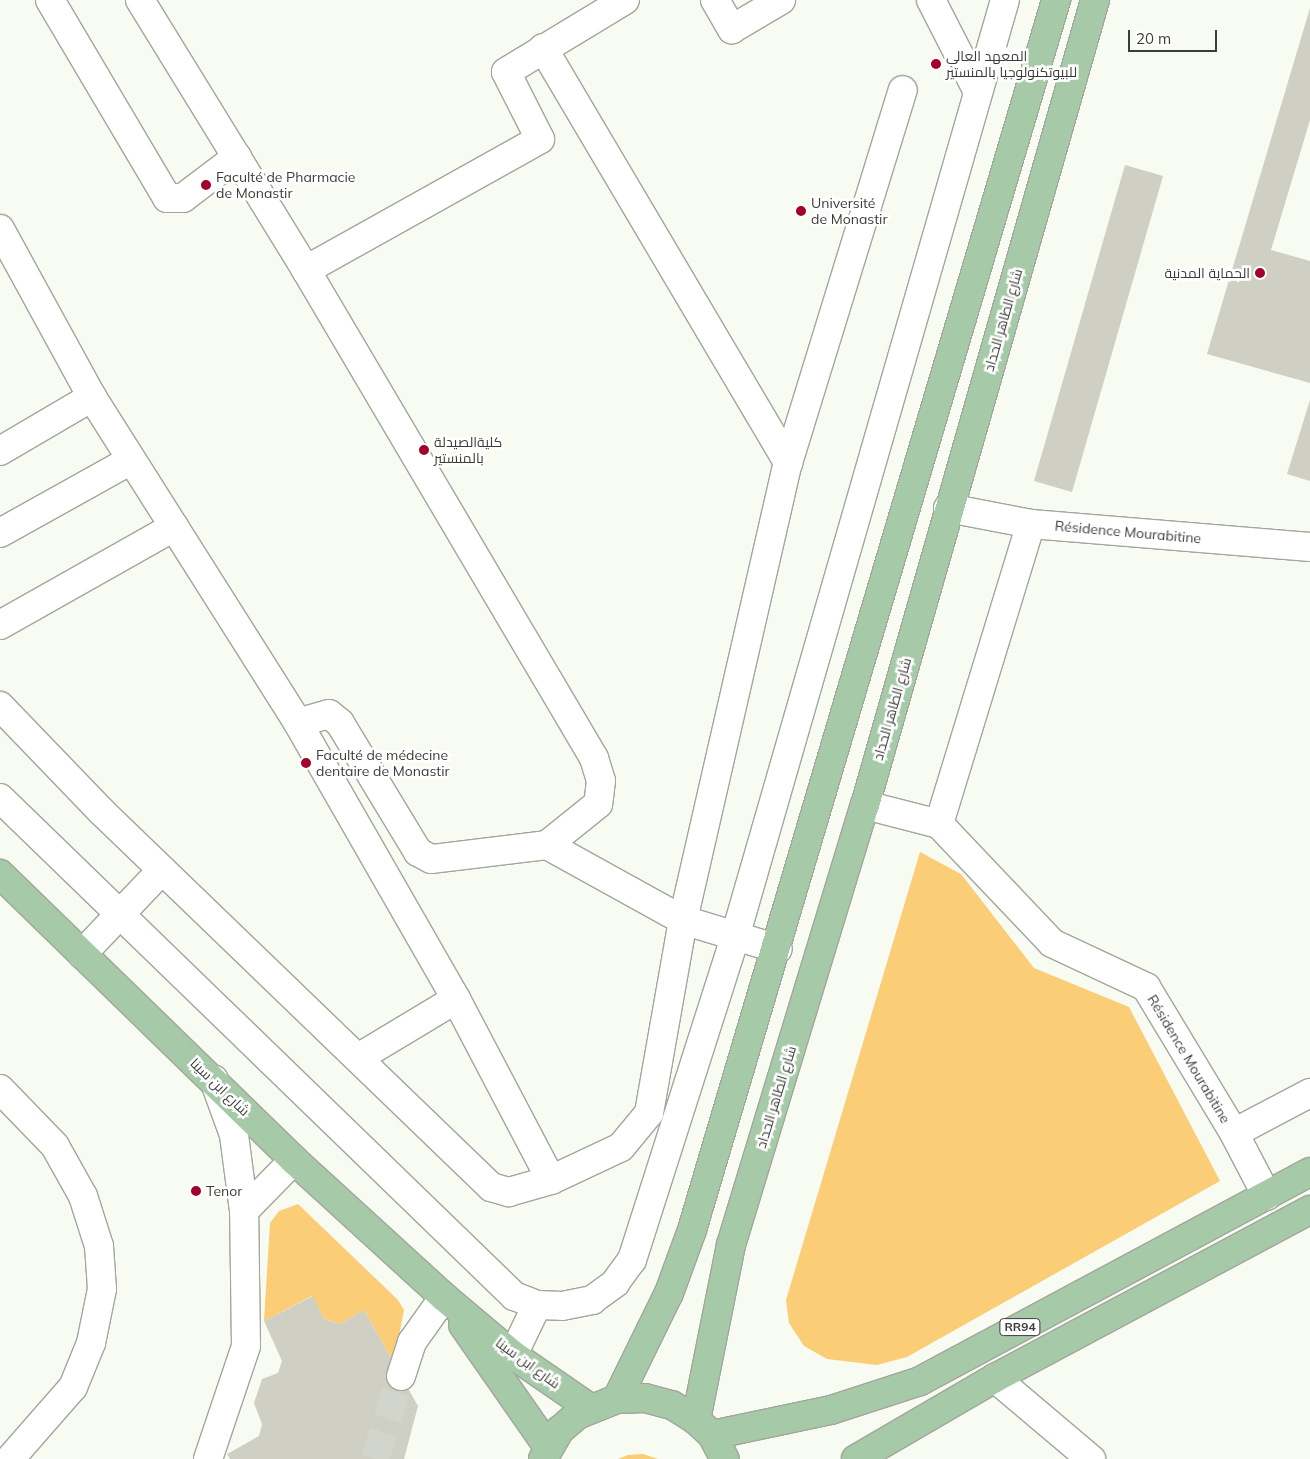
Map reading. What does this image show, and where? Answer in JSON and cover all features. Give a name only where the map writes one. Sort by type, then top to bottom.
[{"type":"main road","points":[[617,1399],[669,1293],[692,1230],[778,948],[1056,0]]},
{"type":"main road","name":"شارع الطاهر الحداد","points":[[704,1427],[731,1245],[865,806],[948,508],[1095,0]]},
{"type":"main road","name":"شارع ابن سينا","points":[[0,874],[214,1080],[294,1160],[444,1297],[513,1354],[590,1408]]},
{"type":"main road","name":"RR94","points":[[704,1427],[831,1410],[920,1381],[1310,1172]]},
{"type":"main road","name":"RR94","points":[[856,1459],[995,1378],[1310,1210]]},
{"type":"main road","name":"شارع ابن سينا","points":[[444,1297],[545,1453]]},
{"type":"main road","points":[[545,1453],[560,1430],[590,1408],[617,1399],[654,1400],[672,1405],[704,1427],[725,1459]]},
{"type":"street","points":[[50,0],[167,198],[182,198],[236,157]]},
{"type":"street","points":[[140,0],[306,270],[594,758],[600,781],[598,804],[547,845],[431,859],[418,852],[340,723],[329,714],[298,723]]},
{"type":"street","points":[[306,270],[540,139],[506,72],[625,0]]},
{"type":"street","points":[[716,0],[732,29],[781,0]]},
{"type":"street","points":[[931,0],[978,92]]},
{"type":"street","points":[[0,798],[514,1296],[537,1305],[562,1306],[592,1300],[615,1283],[632,1260],[734,937],[1005,0]]},
{"type":"street","points":[[543,48],[788,463]]},
{"type":"street","points":[[0,706],[162,870],[491,1187],[509,1192],[551,1180],[621,1147],[649,1112],[683,920],[788,463],[903,90]]},
{"type":"street","points":[[0,229],[92,398],[298,723],[456,999],[551,1180]]},
{"type":"street","points":[[0,451],[92,398]]},
{"type":"street","points":[[0,533],[131,460]]},
{"type":"street","name":"Résidence Mourabitine","points":[[948,508],[1031,524],[1310,546]]},
{"type":"street","points":[[865,806],[940,824],[1031,524]]},
{"type":"street","points":[[0,625],[174,528]]},
{"type":"street","name":"Résidence Mourabitine","points":[[940,824],[1052,943],[1146,987],[1234,1133],[1266,1196]]},
{"type":"street","points":[[547,845],[683,920],[734,937],[778,948]]},
{"type":"street","points":[[82,954],[162,870]]},
{"type":"street","points":[[358,1058],[456,999]]},
{"type":"street","points":[[208,1459],[246,1346],[244,1211],[234,1135],[214,1080]]},
{"type":"street","points":[[0,1089],[56,1146],[83,1196],[99,1246],[102,1289],[91,1343],[73,1387],[10,1459]]},
{"type":"street","points":[[1234,1133],[1310,1093]]},
{"type":"street","points":[[244,1211],[294,1160]]},
{"type":"street","points":[[401,1376],[412,1342],[444,1297]]},
{"type":"street","points":[[513,1354],[537,1305]]},
{"type":"street","points":[[995,1378],[1091,1459]]},
{"type":"shaded area","points":[[920,852],[961,874],[1034,968],[1129,1007],[1220,1181],[907,1357],[877,1365],[827,1359],[804,1346],[789,1323],[786,1300]]},
{"type":"shaded area","points":[[298,1204],[398,1300],[404,1310],[394,1363],[364,1310],[340,1324],[324,1319],[312,1296],[264,1321],[270,1223],[279,1211]]},
{"type":"shaded area","points":[[643,1454],[658,1459],[618,1459],[628,1455]]},
{"type":"building","points":[[1310,8],[1310,120],[1271,250],[1310,261],[1310,383],[1207,354]]},
{"type":"building","points":[[1125,165],[1163,176],[1072,492],[1034,481]]},
{"type":"building","points":[[1310,400],[1310,481],[1287,474]]},
{"type":"building","points":[[313,1296],[324,1319],[340,1324],[364,1310],[418,1406],[404,1459],[230,1459],[227,1454],[259,1436],[262,1424],[254,1403],[262,1379],[278,1373],[282,1361],[264,1321]]},
{"type":"tunnel","points":[[375,1459],[401,1376]]},
{"type":"place","name":"المعهد العالي للبيوتكنولوجيا بالمنستير","points":[[936,64]]},
{"type":"place","name":"Faculté de Pharmacie de Monastir","points":[[206,185]]},
{"type":"place","name":"Université de Monastir","points":[[801,211]]},
{"type":"place","name":"الحماية المدنية","points":[[1260,273]]},
{"type":"place","name":"كليةالصيدلة بالمنستير","points":[[424,450]]},
{"type":"place","name":"Faculté de médecine dentaire de Monastir","points":[[306,763]]},
{"type":"place","name":"Tenor","points":[[196,1191]]}]
